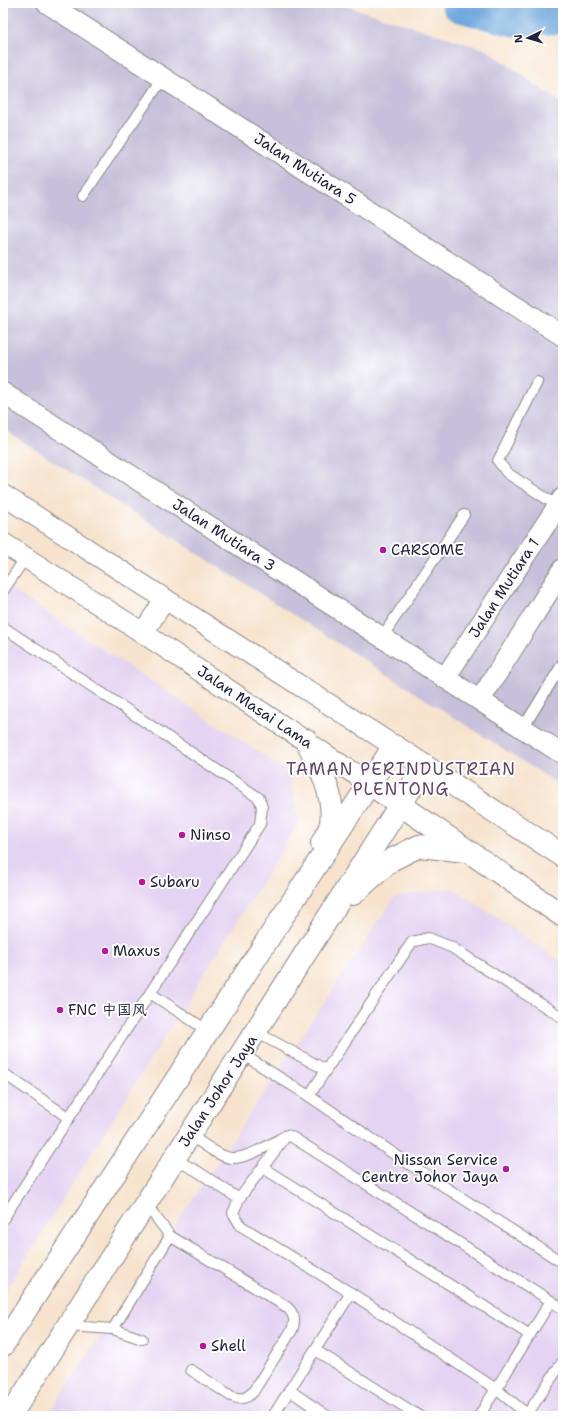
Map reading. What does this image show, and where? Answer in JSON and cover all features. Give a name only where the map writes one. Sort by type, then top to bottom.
[{"type":"main road","points":[[301,889],[331,824],[330,801],[321,768],[306,740]]},
{"type":"main road","points":[[3,1345],[394,746],[563,856]]},
{"type":"main road","name":"Jalan Johor Jaya","points":[[10,1416],[426,766]]},
{"type":"main road","name":"Jalan Masai Lama","points":[[370,784],[563,916]]},
{"type":"main road","points":[[331,914],[391,860],[419,846],[469,852]]},
{"type":"street","name":"Jalan Mutiara 5","points":[[47,3],[563,336]]},
{"type":"street","name":"Jalan Mutiara 3","points":[[3,393],[563,754]]},
{"type":"street","points":[[3,495],[394,746]]},
{"type":"street","name":"Jalan Mutiara 1","points":[[445,678],[561,502]]},
{"type":"street","name":"Jalan Masai Lama","points":[[3,543],[306,740],[370,784]]},
{"type":"street","points":[[480,700],[563,569]]},
{"type":"street","points":[[143,633],[165,599]]},
{"type":"lane","points":[[83,196],[163,78]]},
{"type":"lane","points":[[537,382],[498,461],[507,473],[561,502]]},
{"type":"lane","points":[[382,637],[464,515]]},
{"type":"lane","points":[[3,591],[26,557]]},
{"type":"lane","points":[[3,626],[259,798],[262,807],[260,824],[3,1219]]},
{"type":"lane","points":[[523,728],[563,663]]},
{"type":"lane","points":[[309,1096],[412,942],[428,938],[450,947],[563,1018]]},
{"type":"lane","points":[[150,993],[208,1031]]},
{"type":"lane","points":[[256,1032],[326,1070]]},
{"type":"lane","points":[[242,1054],[309,1096],[403,1160],[563,1263]]},
{"type":"lane","points":[[3,1073],[69,1118]]},
{"type":"lane","points":[[190,1135],[218,1153],[231,1158],[245,1155],[263,1148],[286,1136],[296,1140],[563,1309]]},
{"type":"lane","points":[[286,1136],[239,1199],[233,1213],[241,1226],[351,1293],[496,1389],[526,1415],[563,1361]]},
{"type":"lane","points":[[174,1159],[197,1171],[239,1199]]},
{"type":"lane","points":[[263,1168],[530,1335]]},
{"type":"lane","points":[[146,1204],[170,1236],[287,1307],[292,1312],[294,1318],[292,1330],[253,1392],[248,1396],[242,1399],[236,1399],[191,1370]]},
{"type":"lane","points":[[113,1329],[170,1236]]},
{"type":"lane","points":[[272,1416],[351,1293]]},
{"type":"lane","points":[[479,1416],[552,1301]]},
{"type":"lane","points":[[68,1326],[113,1329],[142,1339]]},
{"type":"lane","points":[[315,1350],[419,1416]]},
{"type":"lane","points":[[289,1390],[327,1416]]},
{"type":"shaded area","points":[[3,3],[337,3],[487,50],[563,104],[563,787],[3,429]]},
{"type":"shaded area","points":[[3,584],[289,772],[299,823],[3,1295]]},
{"type":"shaded area","points":[[453,888],[563,963],[563,1416],[47,1416],[395,897]]},
{"type":"water","points":[[563,3],[563,29],[513,28],[513,9]]},
{"type":"waterway","points":[[461,3],[515,17],[563,14]]},
{"type":"place","name":"CARSOME","points":[[383,550]]},
{"type":"place","name":"Ninso","points":[[182,835]]},
{"type":"place","name":"Subaru","points":[[142,882]]},
{"type":"place","name":"Maxus","points":[[105,951]]},
{"type":"place","name":"FNC 中国风","points":[[60,1010]]},
{"type":"place","name":"Nissan Service Centre Johor Jaya","points":[[506,1169]]},
{"type":"place","name":"Shell","points":[[203,1346]]},
{"type":"district","name":"TAMAN PERINDUSTRIAN PLENTONG","points":[[401,779]]}]
